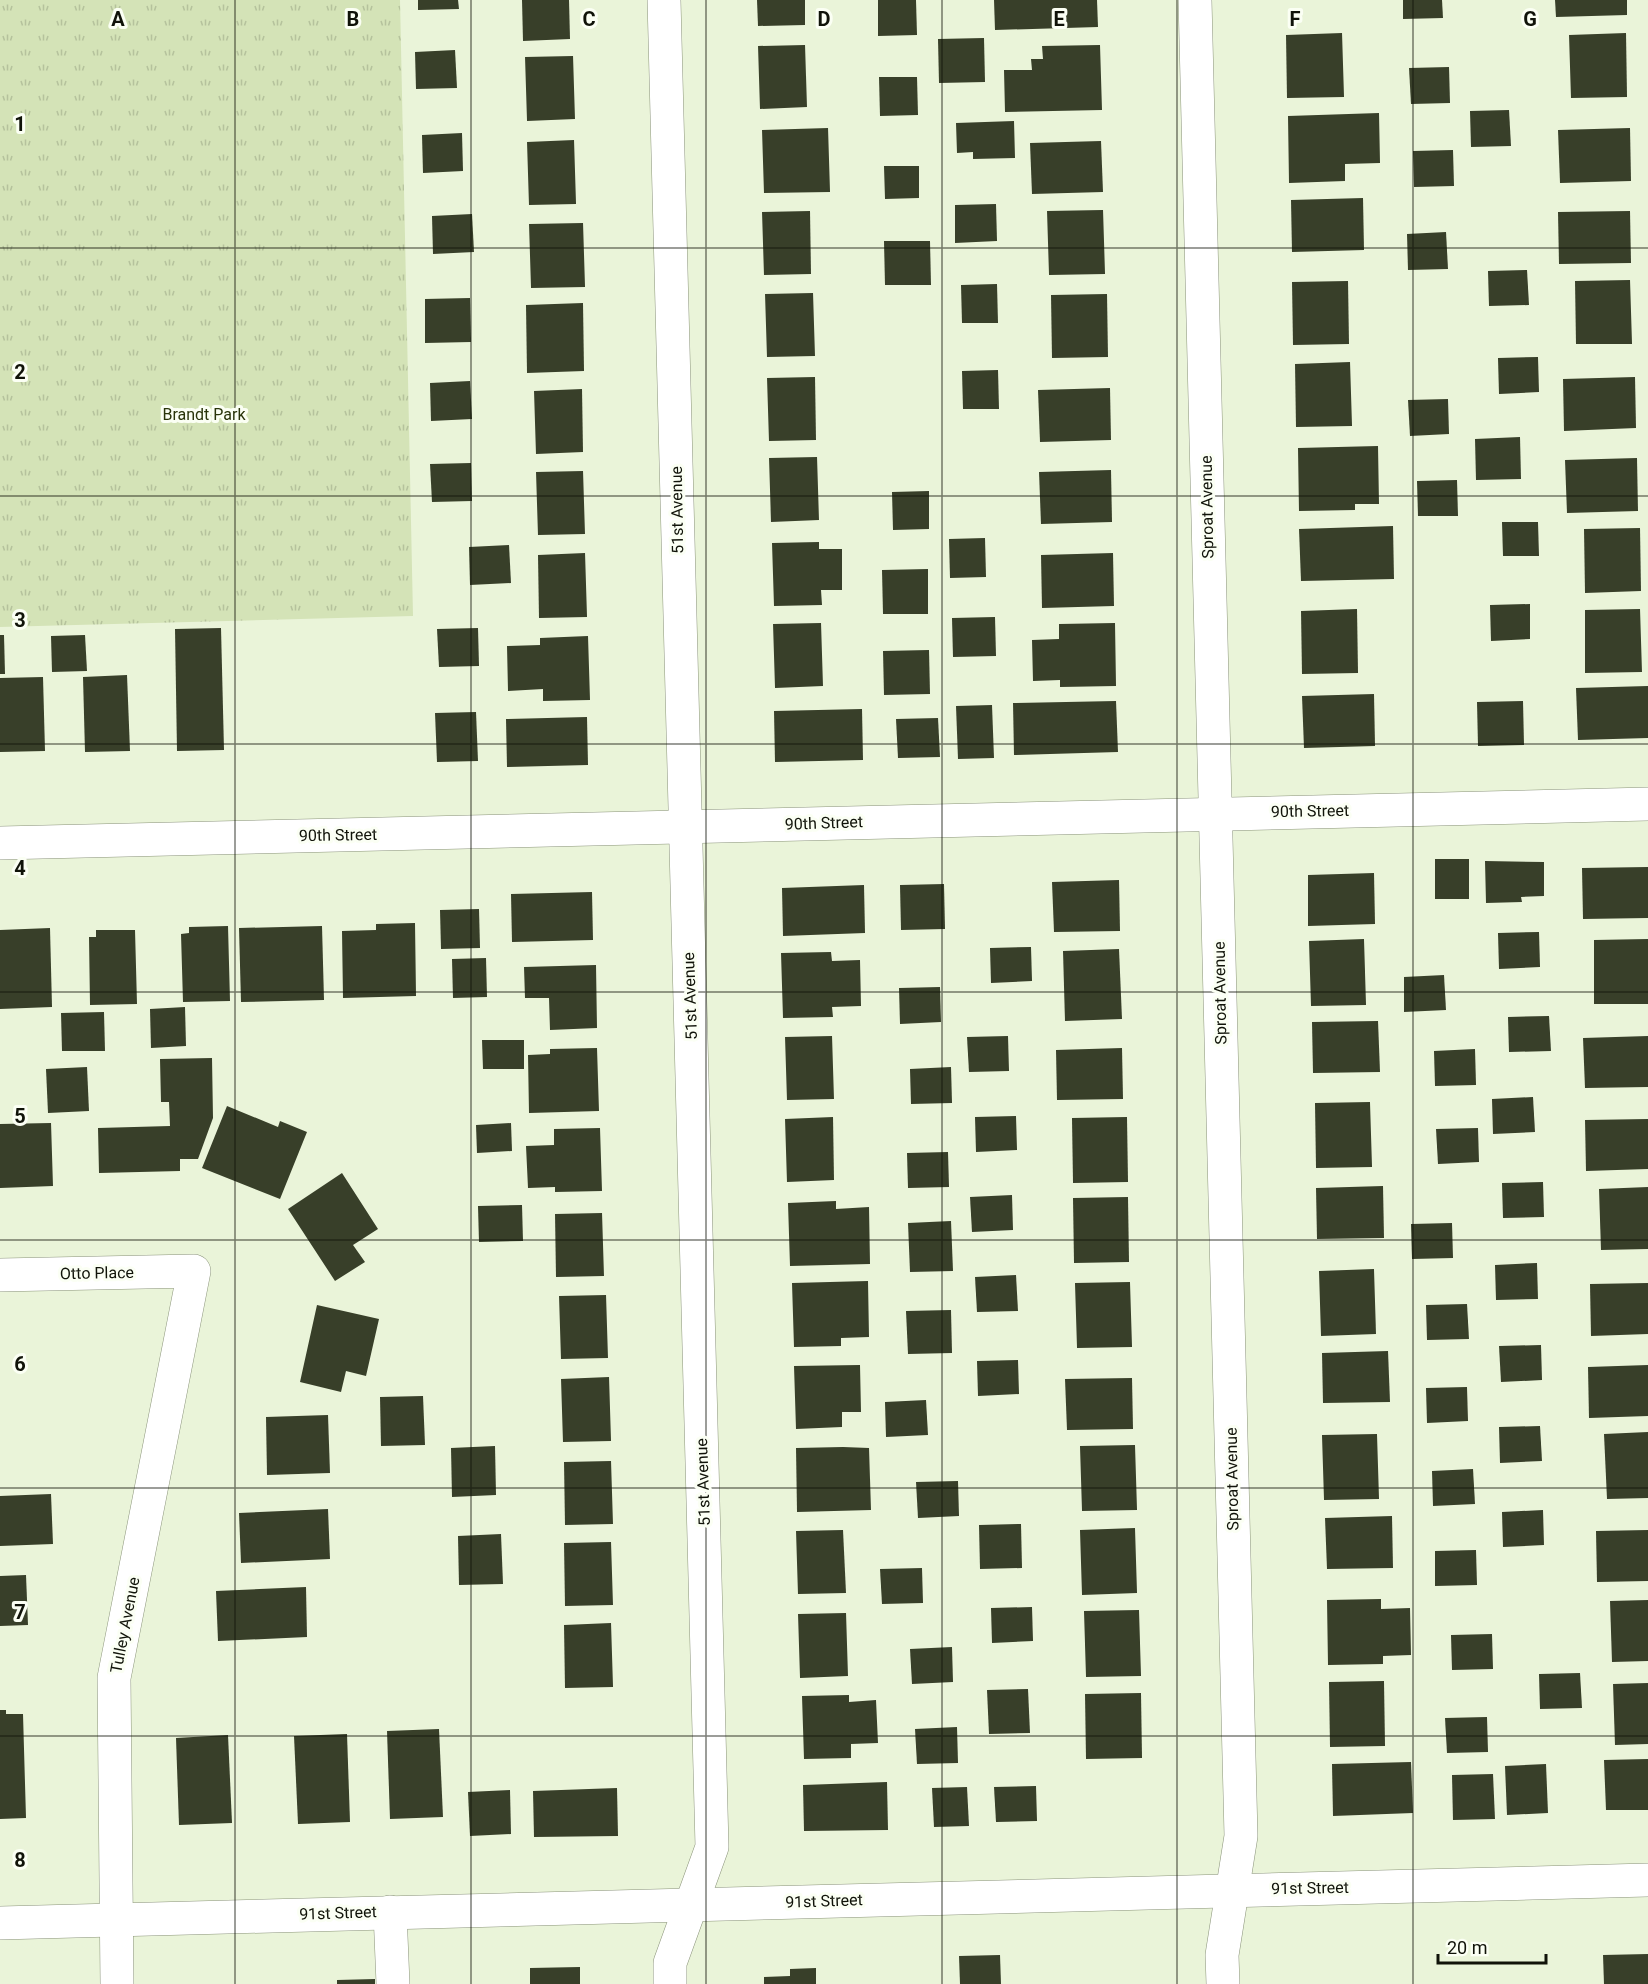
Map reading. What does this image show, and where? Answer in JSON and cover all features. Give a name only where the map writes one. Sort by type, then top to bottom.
[{"type":"street","name":"51st Avenue","points":[[663,0],[712,1847],[669,1963],[670,1984]]},
{"type":"street","name":"Sproat Avenue","points":[[1195,0],[1241,1836],[1222,1955],[1223,1984]]},
{"type":"street","name":"90th Street","points":[[0,843],[1648,804]]},
{"type":"street","name":"Otto Place","points":[[0,1275],[194,1271]]},
{"type":"street","name":"Tulley Avenue","points":[[117,1984],[114,1678],[194,1271]]},
{"type":"street","name":"91st Street","points":[[0,1923],[1648,1880]]},
{"type":"street","points":[[390,1912],[393,1984]]},
{"type":"green space","name":"Brandt Park","points":[[0,0],[400,0],[413,616],[0,627]]},
{"type":"building","points":[[418,0],[458,0],[459,9],[418,10]]},
{"type":"building","points":[[522,0],[569,0],[570,39],[523,41]]},
{"type":"building","points":[[757,0],[805,0],[805,25],[758,26]]},
{"type":"building","points":[[878,0],[916,0],[917,35],[878,36]]},
{"type":"building","points":[[994,0],[1097,0],[1098,27],[995,30]]},
{"type":"building","points":[[1403,0],[1442,0],[1443,18],[1403,19]]},
{"type":"building","points":[[1555,0],[1627,0],[1627,15],[1556,17]]},
{"type":"building","points":[[1342,33],[1344,97],[1287,98],[1286,35]]},
{"type":"building","points":[[1626,33],[1627,97],[1571,98],[1569,35]]},
{"type":"building","points":[[984,38],[985,82],[939,83],[938,39]]},
{"type":"building","points":[[805,45],[807,107],[760,109],[758,46]]},
{"type":"building","points":[[1100,45],[1102,110],[1005,112],[1004,70],[1032,70],[1031,59],[1043,59],[1042,46]]},
{"type":"building","points":[[455,50],[457,88],[416,89],[415,52]]},
{"type":"building","points":[[573,56],[575,119],[527,121],[525,57]]},
{"type":"building","points":[[1449,67],[1450,103],[1411,104],[1409,68]]},
{"type":"building","points":[[879,77],[917,77],[918,115],[880,116]]},
{"type":"building","points":[[1509,110],[1511,146],[1471,147],[1470,111]]},
{"type":"building","points":[[1379,113],[1380,163],[1345,164],[1345,181],[1289,183],[1288,116]]},
{"type":"building","points":[[1014,121],[1015,158],[973,159],[973,152],[957,153],[956,123]]},
{"type":"building","points":[[828,128],[830,192],[764,193],[762,130]]},
{"type":"building","points":[[1630,128],[1631,181],[1560,183],[1558,130]]},
{"type":"building","points":[[462,133],[463,171],[423,173],[422,135]]},
{"type":"building","points":[[574,140],[576,204],[529,205],[527,142]]},
{"type":"building","points":[[1101,141],[1103,192],[1032,194],[1030,143]]},
{"type":"building","points":[[1453,150],[1454,186],[1414,187],[1413,151]]},
{"type":"building","points":[[884,166],[919,166],[919,198],[885,199]]},
{"type":"building","points":[[1363,198],[1364,250],[1292,252],[1291,200]]},
{"type":"building","points":[[996,204],[997,241],[955,243],[955,205]]},
{"type":"building","points":[[1103,210],[1105,274],[1049,275],[1047,211]]},
{"type":"building","points":[[810,211],[811,274],[764,275],[762,212]]},
{"type":"building","points":[[1630,211],[1631,263],[1559,264],[1558,212]]},
{"type":"building","points":[[472,214],[474,252],[433,254],[432,216]]},
{"type":"building","points":[[583,223],[585,287],[531,288],[529,224]]},
{"type":"building","points":[[1446,232],[1448,269],[1408,270],[1407,234]]},
{"type":"building","points":[[884,241],[930,241],[931,285],[885,285]]},
{"type":"building","points":[[1527,270],[1529,305],[1489,306],[1488,271]]},
{"type":"building","points":[[1630,280],[1632,344],[1576,344],[1575,281]]},
{"type":"building","points":[[1348,281],[1349,344],[1293,345],[1292,282]]},
{"type":"building","points":[[997,284],[998,323],[962,323],[961,285]]},
{"type":"building","points":[[813,293],[815,356],[767,357],[765,294]]},
{"type":"building","points":[[1107,294],[1108,357],[1052,358],[1051,295]]},
{"type":"building","points":[[470,298],[471,342],[425,343],[425,299]]},
{"type":"building","points":[[583,303],[584,371],[527,373],[526,305]]},
{"type":"building","points":[[1538,357],[1539,392],[1499,394],[1498,358]]},
{"type":"building","points":[[1350,362],[1352,426],[1296,427],[1295,364]]},
{"type":"building","points":[[998,370],[999,409],[963,409],[962,371]]},
{"type":"building","points":[[815,377],[816,440],[769,441],[767,378]]},
{"type":"building","points":[[1635,377],[1636,428],[1564,431],[1563,379]]},
{"type":"building","points":[[470,381],[472,419],[431,421],[430,383]]},
{"type":"building","points":[[1110,388],[1111,440],[1040,442],[1038,390]]},
{"type":"building","points":[[582,389],[583,452],[536,454],[534,391]]},
{"type":"building","points":[[1448,399],[1449,434],[1410,436],[1408,400]]},
{"type":"building","points":[[1520,437],[1521,479],[1476,480],[1475,439]]},
{"type":"building","points":[[1378,446],[1379,504],[1355,504],[1355,510],[1299,511],[1298,448]]},
{"type":"building","points":[[817,457],[819,520],[771,522],[769,458]]},
{"type":"building","points":[[1637,458],[1638,511],[1567,513],[1565,460]]},
{"type":"building","points":[[471,463],[472,501],[432,502],[430,464]]},
{"type":"building","points":[[1111,470],[1112,522],[1041,524],[1039,472]]},
{"type":"building","points":[[583,471],[585,534],[538,535],[536,472]]},
{"type":"building","points":[[1457,480],[1458,516],[1418,516],[1417,481]]},
{"type":"building","points":[[929,491],[929,529],[893,530],[892,492]]},
{"type":"building","points":[[1502,522],[1538,522],[1539,556],[1503,556]]},
{"type":"building","points":[[1393,526],[1394,579],[1301,581],[1299,529]]},
{"type":"building","points":[[1640,528],[1641,591],[1585,593],[1584,529]]},
{"type":"building","points":[[985,538],[986,577],[950,578],[949,539]]},
{"type":"building","points":[[819,542],[819,549],[842,549],[842,590],[821,590],[822,605],[774,606],[772,543]]},
{"type":"building","points":[[509,545],[511,583],[470,585],[469,547]]},
{"type":"building","points":[[585,553],[587,617],[539,618],[538,555]]},
{"type":"building","points":[[1113,553],[1114,606],[1042,608],[1041,555]]},
{"type":"building","points":[[928,569],[928,614],[883,614],[882,570]]},
{"type":"building","points":[[1530,604],[1530,639],[1491,641],[1490,605]]},
{"type":"building","points":[[1357,609],[1358,673],[1302,674],[1301,611]]},
{"type":"building","points":[[1640,609],[1642,672],[1585,673],[1585,610]]},
{"type":"building","points":[[995,617],[996,656],[953,657],[952,618]]},
{"type":"building","points":[[821,623],[823,686],[775,688],[773,624]]},
{"type":"building","points":[[1115,623],[1116,686],[1060,687],[1060,680],[1033,681],[1032,640],[1059,639],[1059,624]]},
{"type":"building","points":[[221,628],[224,750],[177,751],[175,629]]},
{"type":"building","points":[[478,628],[479,666],[439,667],[437,629]]},
{"type":"building","points":[[0,635],[4,635],[5,674],[0,674]]},
{"type":"building","points":[[85,635],[87,671],[52,672],[51,636]]},
{"type":"building","points":[[588,636],[590,700],[543,701],[543,689],[508,691],[507,646],[540,645],[540,638]]},
{"type":"building","points":[[929,650],[930,694],[884,695],[883,651]]},
{"type":"building","points":[[127,675],[130,751],[85,752],[83,677]]},
{"type":"building","points":[[43,677],[45,751],[0,752],[0,678]]},
{"type":"building","points":[[1648,686],[1648,738],[1578,740],[1576,688]]},
{"type":"building","points":[[1374,694],[1375,746],[1304,748],[1302,696]]},
{"type":"building","points":[[1116,701],[1118,752],[1014,755],[1013,703]]},
{"type":"building","points":[[1523,701],[1524,745],[1478,746],[1477,702]]},
{"type":"building","points":[[992,705],[994,758],[958,759],[956,706]]},
{"type":"building","points":[[862,709],[863,760],[775,762],[774,711]]},
{"type":"building","points":[[476,712],[478,761],[437,762],[435,713]]},
{"type":"building","points":[[587,717],[588,765],[507,767],[506,719]]},
{"type":"building","points":[[938,718],[940,757],[898,758],[896,719]]},
{"type":"building","points":[[1435,859],[1469,859],[1469,899],[1435,899]]},
{"type":"building","points":[[1485,861],[1544,862],[1544,896],[1521,897],[1522,902],[1486,903]]},
{"type":"building","points":[[1648,867],[1648,918],[1583,919],[1582,868]]},
{"type":"building","points":[[1374,873],[1375,924],[1308,926],[1308,875]]},
{"type":"building","points":[[1119,880],[1120,931],[1054,932],[1052,882]]},
{"type":"building","points":[[944,884],[945,929],[901,930],[900,885]]},
{"type":"building","points":[[864,885],[865,933],[783,936],[782,888]]},
{"type":"building","points":[[592,892],[593,940],[512,942],[511,894]]},
{"type":"building","points":[[479,909],[480,948],[441,949],[440,910]]},
{"type":"building","points":[[415,923],[416,996],[343,998],[342,931],[376,930],[376,924]]},
{"type":"building","points":[[228,926],[230,1001],[183,1002],[181,934],[189,933],[189,927]]},
{"type":"building","points":[[322,926],[324,1000],[241,1002],[239,928]]},
{"type":"building","points":[[50,928],[52,1007],[0,1009],[0,930]]},
{"type":"building","points":[[96,930],[135,930],[137,1004],[90,1005],[89,937],[96,937]]},
{"type":"building","points":[[1539,932],[1540,967],[1499,969],[1498,933]]},
{"type":"building","points":[[1364,939],[1366,1005],[1311,1006],[1309,941]]},
{"type":"building","points":[[1648,939],[1648,1004],[1594,1004],[1594,940]]},
{"type":"building","points":[[1031,947],[1032,981],[991,983],[990,948]]},
{"type":"building","points":[[1119,949],[1122,1019],[1065,1021],[1063,951]]},
{"type":"building","points":[[831,952],[832,961],[860,960],[861,1006],[832,1007],[833,1017],[783,1018],[781,953]]},
{"type":"building","points":[[486,958],[487,997],[453,998],[452,959]]},
{"type":"building","points":[[596,965],[597,1028],[550,1030],[549,998],[525,998],[524,967]]},
{"type":"building","points":[[1444,975],[1446,1010],[1404,1012],[1404,977]]},
{"type":"building","points":[[940,987],[941,1022],[900,1024],[899,988]]},
{"type":"building","points":[[185,1007],[186,1046],[151,1048],[150,1009]]},
{"type":"building","points":[[104,1012],[105,1051],[62,1051],[61,1013]]},
{"type":"building","points":[[1549,1016],[1551,1051],[1509,1052],[1508,1017]]},
{"type":"building","points":[[1378,1021],[1380,1072],[1313,1073],[1312,1022]]},
{"type":"building","points":[[832,1036],[834,1099],[787,1100],[785,1037]]},
{"type":"building","points":[[1008,1036],[1009,1071],[969,1072],[967,1037]]},
{"type":"building","points":[[1648,1036],[1648,1087],[1585,1088],[1583,1038]]},
{"type":"building","points":[[482,1040],[524,1040],[524,1069],[483,1069]]},
{"type":"building","points":[[597,1048],[599,1111],[529,1113],[528,1055],[550,1054],[550,1049]]},
{"type":"building","points":[[1122,1048],[1123,1099],[1057,1100],[1056,1050]]},
{"type":"building","points":[[1475,1049],[1476,1085],[1435,1086],[1434,1051]]},
{"type":"building","points":[[212,1058],[213,1118],[198,1159],[180,1159],[180,1171],[99,1173],[98,1128],[170,1126],[169,1102],[161,1102],[160,1059]]},
{"type":"building","points":[[87,1067],[89,1111],[48,1113],[46,1069]]},
{"type":"building","points":[[951,1067],[952,1103],[911,1104],[910,1069]]},
{"type":"building","points":[[1533,1097],[1535,1132],[1493,1134],[1492,1099]]},
{"type":"building","points":[[1370,1102],[1372,1167],[1316,1168],[1315,1103]]},
{"type":"building","points":[[227,1106],[278,1127],[280,1121],[307,1132],[280,1199],[202,1168]]},
{"type":"building","points":[[1016,1116],[1017,1150],[976,1152],[975,1117]]},
{"type":"building","points":[[833,1117],[834,1180],[787,1182],[785,1119]]},
{"type":"building","points":[[1127,1117],[1128,1182],[1073,1183],[1072,1118]]},
{"type":"building","points":[[1648,1119],[1648,1169],[1586,1171],[1585,1120]]},
{"type":"building","points":[[51,1123],[53,1186],[0,1188],[0,1124]]},
{"type":"building","points":[[511,1123],[512,1151],[477,1153],[476,1125]]},
{"type":"building","points":[[600,1128],[602,1191],[555,1192],[555,1187],[528,1188],[526,1146],[554,1145],[554,1129]]},
{"type":"building","points":[[1478,1128],[1479,1162],[1438,1164],[1436,1129]]},
{"type":"building","points":[[948,1152],[949,1187],[908,1188],[907,1153]]},
{"type":"building","points":[[342,1173],[378,1229],[353,1245],[365,1262],[335,1281],[288,1209]]},
{"type":"building","points":[[1543,1182],[1544,1217],[1503,1218],[1502,1183]]},
{"type":"building","points":[[1383,1186],[1384,1238],[1317,1239],[1316,1188]]},
{"type":"building","points":[[1648,1187],[1648,1249],[1601,1250],[1599,1189]]},
{"type":"building","points":[[1012,1195],[1013,1230],[972,1232],[970,1197]]},
{"type":"building","points":[[1128,1197],[1129,1262],[1074,1263],[1073,1198]]},
{"type":"building","points":[[836,1201],[836,1209],[869,1207],[870,1264],[790,1266],[788,1203]]},
{"type":"building","points":[[522,1205],[523,1241],[479,1242],[478,1206]]},
{"type":"building","points":[[602,1213],[604,1276],[556,1277],[555,1214]]},
{"type":"building","points":[[951,1221],[953,1271],[910,1272],[908,1223]]},
{"type":"building","points":[[1452,1223],[1453,1258],[1412,1259],[1411,1224]]},
{"type":"building","points":[[1537,1263],[1538,1299],[1496,1300],[1495,1265]]},
{"type":"building","points":[[1374,1269],[1376,1334],[1321,1336],[1319,1271]]},
{"type":"building","points":[[1016,1275],[1018,1311],[977,1312],[975,1277]]},
{"type":"building","points":[[868,1281],[869,1337],[841,1338],[841,1346],[794,1347],[792,1283]]},
{"type":"building","points":[[1130,1282],[1132,1347],[1077,1348],[1075,1283]]},
{"type":"building","points":[[1648,1283],[1648,1334],[1591,1336],[1590,1284]]},
{"type":"building","points":[[606,1295],[608,1358],[561,1359],[559,1296]]},
{"type":"building","points":[[1467,1304],[1469,1339],[1427,1340],[1426,1305]]},
{"type":"building","points":[[317,1305],[379,1319],[366,1376],[346,1371],[341,1392],[300,1382]]},
{"type":"building","points":[[951,1310],[952,1353],[908,1354],[906,1311]]},
{"type":"building","points":[[1541,1345],[1542,1380],[1501,1382],[1499,1346]]},
{"type":"building","points":[[1388,1351],[1390,1402],[1323,1403],[1322,1353]]},
{"type":"building","points":[[1018,1360],[1019,1394],[978,1396],[977,1361]]},
{"type":"building","points":[[860,1365],[861,1412],[842,1412],[842,1427],[796,1429],[794,1366]]},
{"type":"building","points":[[1648,1365],[1648,1416],[1589,1418],[1588,1367]]},
{"type":"building","points":[[609,1377],[611,1441],[563,1442],[561,1379]]},
{"type":"building","points":[[1132,1378],[1133,1429],[1067,1430],[1065,1379]]},
{"type":"building","points":[[1467,1387],[1468,1421],[1427,1423],[1426,1388]]},
{"type":"building","points":[[423,1396],[425,1445],[381,1446],[380,1397]]},
{"type":"building","points":[[926,1400],[928,1435],[886,1437],[885,1402]]},
{"type":"building","points":[[328,1415],[330,1473],[267,1475],[266,1417]]},
{"type":"building","points":[[1540,1426],[1542,1461],[1500,1463],[1499,1427]]},
{"type":"building","points":[[1648,1432],[1648,1498],[1607,1499],[1604,1434]]},
{"type":"building","points":[[1377,1434],[1379,1499],[1324,1500],[1322,1435]]},
{"type":"building","points":[[1135,1445],[1137,1510],[1082,1511],[1080,1446]]},
{"type":"building","points":[[495,1446],[496,1495],[452,1497],[451,1448]]},
{"type":"building","points":[[796,1448],[869,1448],[871,1510],[797,1512]]},
{"type":"building","points":[[611,1461],[613,1524],[565,1525],[564,1462]]},
{"type":"building","points":[[1473,1469],[1475,1504],[1433,1506],[1432,1471]]},
{"type":"building","points":[[958,1481],[959,1516],[918,1518],[916,1482]]},
{"type":"building","points":[[51,1494],[53,1544],[0,1546],[0,1496]]},
{"type":"building","points":[[328,1509],[330,1559],[241,1563],[239,1513]]},
{"type":"building","points":[[1543,1510],[1544,1545],[1503,1547],[1502,1512]]},
{"type":"building","points":[[1392,1516],[1393,1568],[1327,1569],[1325,1518]]},
{"type":"building","points":[[1021,1524],[1022,1568],[980,1569],[979,1525]]},
{"type":"building","points":[[1135,1528],[1137,1593],[1082,1595],[1080,1530]]},
{"type":"building","points":[[843,1530],[846,1593],[798,1594],[796,1531]]},
{"type":"building","points":[[1648,1530],[1648,1581],[1597,1582],[1596,1531]]},
{"type":"building","points":[[501,1534],[503,1584],[459,1585],[458,1536]]},
{"type":"building","points":[[611,1542],[613,1605],[565,1606],[564,1543]]},
{"type":"building","points":[[1476,1550],[1477,1585],[1435,1586],[1435,1551]]},
{"type":"building","points":[[922,1568],[923,1603],[882,1604],[880,1569]]},
{"type":"building","points":[[26,1575],[28,1625],[0,1626],[0,1576]]},
{"type":"building","points":[[306,1587],[307,1637],[218,1641],[216,1591]]},
{"type":"building","points":[[1381,1599],[1381,1609],[1410,1608],[1411,1655],[1383,1656],[1383,1664],[1328,1665],[1327,1600]]},
{"type":"building","points":[[1648,1600],[1648,1661],[1612,1662],[1610,1601]]},
{"type":"building","points":[[1032,1607],[1033,1641],[992,1643],[991,1608]]},
{"type":"building","points":[[1139,1610],[1141,1676],[1086,1677],[1084,1611]]},
{"type":"building","points":[[846,1613],[848,1676],[800,1678],[798,1614]]},
{"type":"building","points":[[611,1623],[613,1687],[565,1688],[564,1625]]},
{"type":"building","points":[[1492,1634],[1493,1669],[1452,1670],[1451,1635]]},
{"type":"building","points":[[952,1647],[953,1682],[912,1684],[910,1649]]},
{"type":"building","points":[[1580,1673],[1582,1708],[1540,1709],[1539,1674]]},
{"type":"building","points":[[1384,1681],[1385,1746],[1330,1747],[1329,1682]]},
{"type":"building","points":[[1648,1683],[1648,1744],[1615,1745],[1613,1684]]},
{"type":"building","points":[[1028,1689],[1030,1733],[989,1734],[987,1690]]},
{"type":"building","points":[[1141,1693],[1142,1758],[1086,1759],[1085,1694]]},
{"type":"building","points":[[849,1695],[849,1702],[876,1700],[878,1743],[851,1744],[851,1758],[804,1759],[802,1696]]},
{"type":"building","points":[[0,1710],[6,1710],[6,1714],[23,1714],[26,1818],[0,1819]]},
{"type":"building","points":[[1487,1717],[1488,1752],[1447,1753],[1445,1718]]},
{"type":"building","points":[[957,1727],[958,1763],[917,1764],[915,1729]]},
{"type":"building","points":[[439,1729],[443,1817],[390,1819],[387,1731]]},
{"type":"building","points":[[347,1734],[350,1822],[298,1824],[294,1736]]},
{"type":"building","points":[[228,1735],[232,1823],[179,1825],[176,1738]]},
{"type":"building","points":[[1648,1759],[1648,1810],[1606,1810],[1604,1760]]},
{"type":"building","points":[[1411,1762],[1413,1813],[1333,1816],[1332,1764]]},
{"type":"building","points":[[1546,1764],[1548,1813],[1507,1815],[1505,1766]]},
{"type":"building","points":[[1493,1774],[1495,1819],[1453,1820],[1452,1775]]},
{"type":"building","points":[[887,1782],[888,1830],[804,1831],[803,1785]]},
{"type":"building","points":[[1036,1786],[1037,1821],[996,1822],[994,1787]]},
{"type":"building","points":[[967,1787],[969,1826],[934,1827],[932,1788]]},
{"type":"building","points":[[617,1788],[618,1836],[534,1837],[533,1791]]},
{"type":"building","points":[[510,1790],[511,1834],[470,1836],[468,1792]]},
{"type":"building","points":[[1648,1954],[1648,1984],[1604,1984],[1603,1955]]},
{"type":"building","points":[[1000,1955],[1001,1984],[960,1984],[959,1956]]},
{"type":"building","points":[[580,1967],[580,1984],[530,1984],[530,1968]]},
{"type":"building","points":[[816,1968],[816,1984],[764,1984],[764,1977],[790,1976],[790,1969]]},
{"type":"building","points":[[375,1979],[375,1984],[337,1984],[337,1980]]}]
